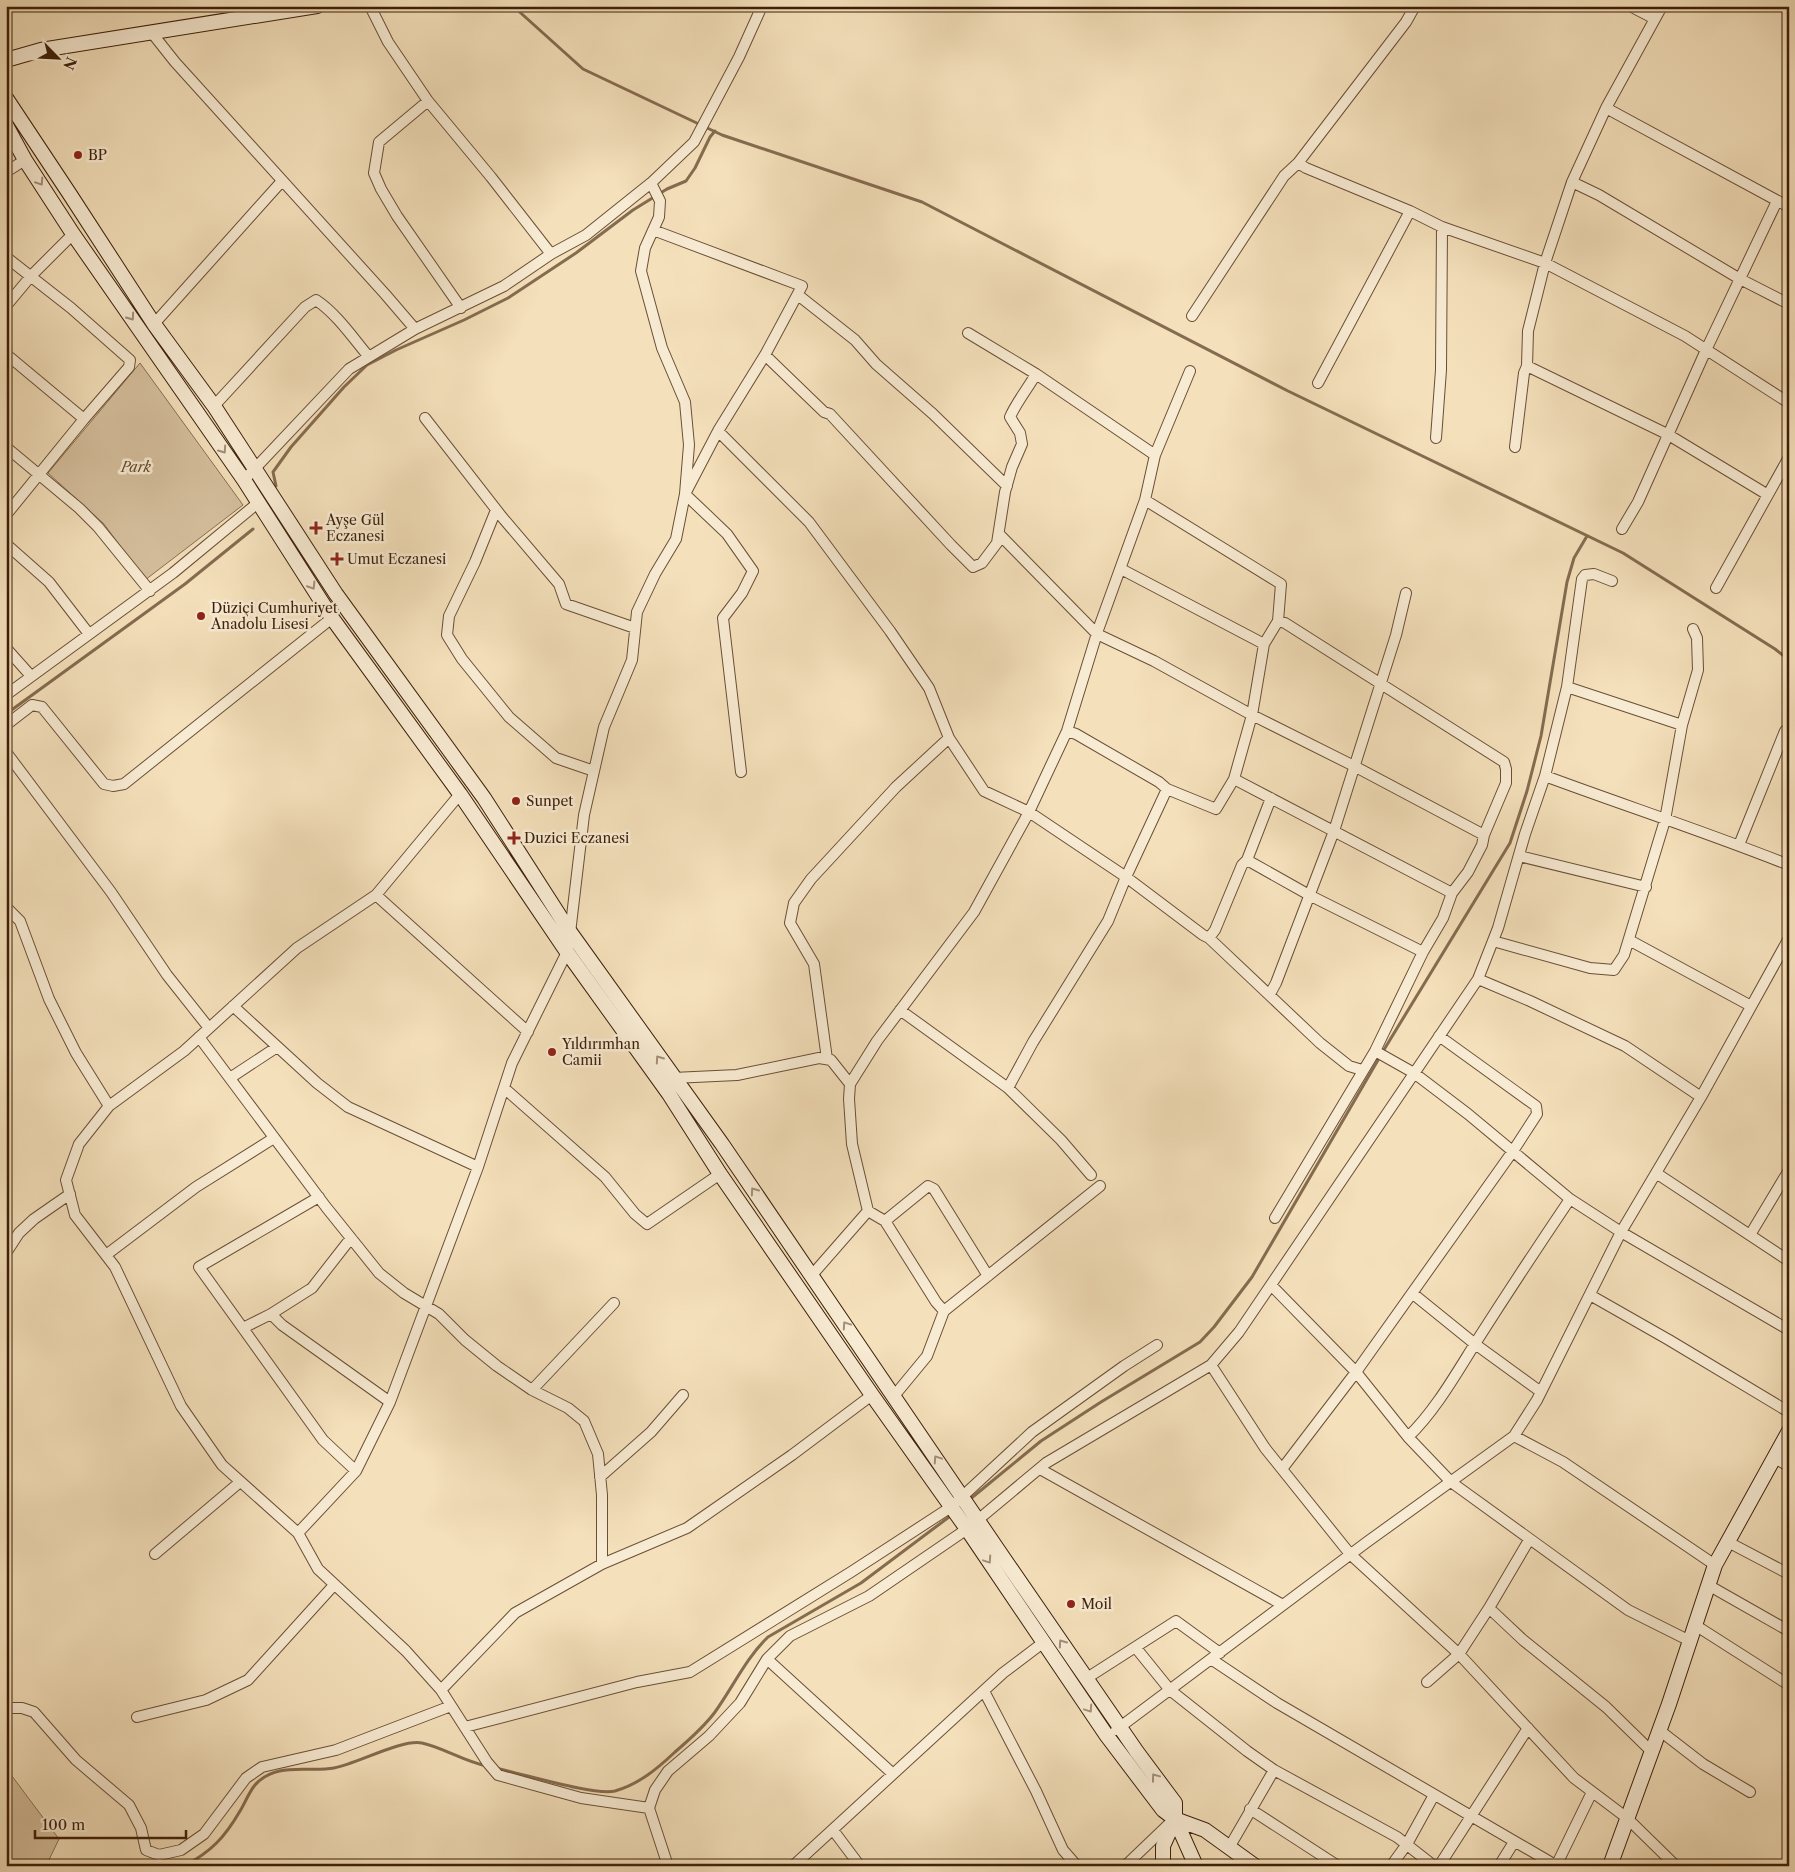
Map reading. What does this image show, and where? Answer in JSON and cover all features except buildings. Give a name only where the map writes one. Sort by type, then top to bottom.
[{"type":"main road","points":[[6,60],[41,50],[317,6]]},
{"type":"main road","points":[[6,98],[154,324],[214,406],[336,594],[484,798],[570,932],[722,1144],[1086,1678],[1175,1803],[1175,1819],[1163,1846],[1163,1866]]},
{"type":"main road","points":[[6,125],[25,160],[73,234],[259,502],[332,618],[460,794],[567,952],[669,1094],[720,1174],[958,1516],[1108,1736],[1163,1810],[1175,1819],[1205,1830],[1230,1846],[1255,1866]]},
{"type":"main road","points":[[1610,1866],[1715,1566],[1789,1431]]},
{"type":"main road","points":[[1175,1819],[1196,1866]]},
{"type":"street","points":[[370,6],[388,42],[428,101],[552,254]]},
{"type":"street","points":[[244,480],[350,369],[415,329],[504,286],[552,254],[586,235],[653,187],[694,142],[739,57],[762,6]]},
{"type":"street","points":[[1192,316],[1284,176],[1298,163],[1406,22],[1416,6]]},
{"type":"street","points":[[1630,6],[1655,18]]},
{"type":"street","points":[[1515,446],[1524,373],[1527,366],[1528,330],[1545,264],[1572,182],[1606,108],[1662,6]]},
{"type":"street","points":[[152,32],[175,62],[415,329]]},
{"type":"street","points":[[428,101],[379,142],[374,172],[381,189],[397,216],[461,308]]},
{"type":"street","points":[[1606,108],[1789,207]]},
{"type":"street","points":[[6,172],[25,160]]},
{"type":"street","points":[[1298,163],[1410,211],[1442,227],[1545,264],[1684,336],[1789,402]]},
{"type":"street","points":[[154,324],[282,181]]},
{"type":"street","points":[[1572,182],[1599,195],[1740,279],[1789,304]]},
{"type":"street","points":[[298,1534],[356,1471],[390,1402],[478,1167],[512,1063],[567,952],[584,815],[604,728],[632,660],[637,612],[655,574],[676,539],[685,494],[690,445],[685,402],[662,348],[641,272],[645,248],[659,217],[660,200],[653,187]]},
{"type":"street","points":[[1622,529],[1638,502],[1667,434],[1777,201]]},
{"type":"street","points":[[1318,383],[1410,211]]},
{"type":"street","points":[[1436,438],[1441,370],[1442,227]]},
{"type":"street","points":[[653,230],[802,286],[765,355],[718,431],[685,494]]},
{"type":"street","points":[[6,306],[31,276],[73,234]]},
{"type":"street","points":[[6,257],[72,308],[130,360],[128,367],[84,418],[6,515]]},
{"type":"street","points":[[798,295],[855,340],[876,364],[933,414],[1007,486]]},
{"type":"street","points":[[214,406],[305,307],[316,300],[343,325],[369,357]]},
{"type":"street","points":[[968,333],[1036,374],[1156,455]]},
{"type":"street","points":[[6,354],[84,418]]},
{"type":"street","points":[[765,355],[824,412],[830,414],[973,567],[982,564],[997,543],[1007,486],[1012,467],[1022,444],[1020,433],[1010,417],[1013,408],[1022,398],[1036,374]]},
{"type":"street","points":[[1527,366],[1667,434],[1768,495]]},
{"type":"street","points":[[944,1311],[936,1302],[885,1220],[868,1211],[852,1144],[850,1084],[877,1041],[974,912],[1029,812],[1067,731],[1097,634],[1145,500],[1156,455],[1190,371]]},
{"type":"street","points":[[425,418],[496,510],[559,584],[566,604],[636,628]]},
{"type":"street","points":[[718,431],[809,522],[890,631],[929,688],[949,738],[984,790],[1029,812],[1126,877],[1209,938],[1320,1043],[1349,1066],[1362,1070]]},
{"type":"street","points":[[6,447],[79,508],[98,527],[150,591]]},
{"type":"street","points":[[1716,588],[1789,457]]},
{"type":"street","points":[[685,494],[727,534],[753,571],[742,593],[723,618],[741,772]]},
{"type":"street","points":[[1067,731],[1076,734],[1159,782],[1167,789],[1216,808],[1234,779],[1252,714],[1264,644],[1278,621],[1281,584],[1145,500]]},
{"type":"street","points":[[6,695],[174,573],[259,502]]},
{"type":"street","points":[[496,510],[475,562],[449,616],[447,635],[462,659],[509,718],[556,758],[594,771]]},
{"type":"street","points":[[998,534],[1097,634],[1154,661],[1484,835]]},
{"type":"street","points":[[6,544],[49,582],[89,634]]},
{"type":"street","points":[[1121,569],[1264,644]]},
{"type":"street","points":[[464,1727],[637,1682],[690,1672],[850,1572],[958,1516],[969,1507],[1040,1469],[1046,1463],[1211,1365],[1239,1332],[1478,979],[1493,941],[1546,776],[1567,687],[1582,579],[1585,575],[1594,574],[1612,581]]},
{"type":"street","points":[[1270,994],[1311,896],[1334,831],[1396,635],[1406,593]]},
{"type":"street","points":[[6,725],[32,705],[42,707],[104,784],[113,786],[124,784],[332,618]]},
{"type":"street","points":[[1275,1218],[1355,1086],[1362,1070],[1380,1054],[1423,952],[1443,918],[1452,893],[1468,872],[1482,845],[1484,835],[1506,783],[1504,762],[1278,621]]},
{"type":"street","points":[[1493,941],[1590,968],[1614,970],[1624,955],[1665,820],[1682,725],[1698,670],[1697,638],[1693,629]]},
{"type":"street","points":[[6,648],[31,676]]},
{"type":"street","points":[[1567,687],[1682,725]]},
{"type":"street","points":[[1739,845],[1785,731]]},
{"type":"street","points":[[827,1059],[814,964],[790,922],[794,903],[811,879],[896,787],[949,738]]},
{"type":"street","points":[[6,752],[111,892],[167,975],[209,1028]]},
{"type":"street","points":[[1546,776],[1739,845],[1789,865]]},
{"type":"street","points":[[1234,779],[1452,893]]},
{"type":"street","points":[[1008,1088],[1032,1042],[1108,921],[1126,877],[1167,789]]},
{"type":"street","points":[[460,794],[376,895],[297,948],[184,1051],[109,1106],[79,1144],[66,1180],[74,1215],[115,1267],[181,1406],[222,1466],[298,1534],[318,1569],[406,1651],[441,1690],[487,1762],[498,1775],[581,1798],[649,1808]]},
{"type":"street","points":[[1209,938],[1215,930],[1242,865],[1247,860],[1270,798]]},
{"type":"street","points":[[1519,856],[1646,887]]},
{"type":"street","points":[[1247,860],[1311,896],[1423,952]]},
{"type":"street","points":[[376,895],[528,1032]]},
{"type":"street","points":[[6,907],[20,922],[49,999],[76,1053],[109,1106]]},
{"type":"street","points":[[1108,1736],[1350,1554],[1514,1436],[1541,1392],[1621,1232],[1701,1097],[1789,938]]},
{"type":"street","points":[[1629,940],[1751,1006]]},
{"type":"street","points":[[1478,979],[1530,1001],[1625,1046],[1701,1097]]},
{"type":"street","points":[[233,1006],[317,1083],[348,1107],[478,1167]]},
{"type":"street","points":[[900,1010],[1008,1088],[1061,1140],[1091,1175]]},
{"type":"street","points":[[1282,1469],[1356,1372],[1537,1114],[1536,1106],[1439,1036]]},
{"type":"street","points":[[199,1037],[274,1138],[379,1273],[404,1293],[439,1314],[465,1340],[497,1366],[532,1390],[568,1408],[584,1421],[598,1454],[602,1495],[602,1564]]},
{"type":"street","points":[[230,1078],[277,1047]]},
{"type":"street","points":[[1380,1054],[1414,1073],[1570,1199],[1621,1232],[1789,1330]]},
{"type":"street","points":[[673,1078],[737,1075],[820,1058],[832,1060],[850,1084]]},
{"type":"street","points":[[504,1088],[605,1177],[635,1214],[647,1224],[720,1174]]},
{"type":"street","points":[[106,1255],[196,1186],[274,1138]]},
{"type":"street","points":[[1750,1235],[1789,1170]]},
{"type":"street","points":[[1656,1173],[1789,1261]]},
{"type":"street","points":[[885,1220],[928,1186],[934,1189],[988,1276]]},
{"type":"street","points":[[894,1396],[927,1356],[944,1311],[1100,1186]]},
{"type":"street","points":[[6,1253],[19,1233],[34,1219],[70,1194]]},
{"type":"street","points":[[319,1197],[199,1267],[323,1440],[356,1471]]},
{"type":"street","points":[[1408,1437],[1420,1425],[1570,1199]]},
{"type":"street","points":[[812,1275],[868,1211]]},
{"type":"street","points":[[243,1328],[271,1314],[312,1288],[351,1238]]},
{"type":"street","points":[[1271,1285],[1356,1372],[1408,1437],[1451,1482],[1628,1610],[1690,1641]]},
{"type":"street","points":[[1412,1293],[1475,1344],[1541,1392]]},
{"type":"street","points":[[1590,1295],[1789,1412]]},
{"type":"street","points":[[532,1390],[614,1303]]},
{"type":"street","points":[[271,1314],[282,1325],[390,1402]]},
{"type":"street","points":[[668,1866],[649,1808],[655,1790],[668,1771],[709,1736],[740,1703],[767,1658],[790,1636],[869,1596],[969,1507],[1032,1432],[1124,1366],[1157,1345]]},
{"type":"street","points":[[1211,1365],[1265,1448],[1350,1554],[1459,1654],[1574,1778],[1627,1818],[1676,1866]]},
{"type":"street","points":[[600,1477],[650,1432],[683,1395]]},
{"type":"street","points":[[441,1690],[515,1614],[602,1564],[687,1528],[792,1455],[872,1395]]},
{"type":"street","points":[[1514,1436],[1563,1462],[1715,1566]]},
{"type":"street","points":[[1774,1458],[1789,1466]]},
{"type":"street","points":[[1040,1469],[1283,1605]]},
{"type":"street","points":[[155,1554],[240,1482]]},
{"type":"street","points":[[1426,1682],[1459,1654],[1529,1540]]},
{"type":"street","points":[[1728,1542],[1789,1574]]},
{"type":"street","points":[[137,1717],[206,1700],[248,1680],[334,1584]]},
{"type":"street","points":[[1708,1585],[1789,1631]]},
{"type":"street","points":[[1489,1608],[1523,1640],[1606,1707],[1651,1751]]},
{"type":"street","points":[[1086,1678],[1176,1621],[1216,1656],[1277,1703],[1556,1866],[1592,1792]]},
{"type":"street","points":[[1695,1626],[1789,1685]]},
{"type":"street","points":[[793,1866],[1003,1673],[1044,1642]]},
{"type":"street","points":[[1136,1648],[1170,1690],[1247,1751],[1274,1770],[1408,1844],[1434,1866]]},
{"type":"street","points":[[767,1658],[893,1774]]},
{"type":"street","points":[[984,1691],[1036,1791],[1063,1850],[1077,1866]]},
{"type":"street","points":[[6,1708],[22,1708],[34,1712],[76,1760],[129,1805],[141,1828],[146,1850],[159,1855],[181,1850],[204,1834],[246,1778],[262,1767],[336,1750],[451,1706]]},
{"type":"street","points":[[1439,1866],[1528,1728]]},
{"type":"street","points":[[1659,1730],[1703,1764],[1750,1792]]},
{"type":"street","points":[[1230,1846],[1274,1770]]},
{"type":"street","points":[[1391,1866],[1408,1844],[1434,1795]]},
{"type":"street","points":[[1250,1809],[1338,1866]]},
{"type":"street","points":[[1125,1866],[1175,1819]]},
{"type":"street","points":[[833,1830],[860,1866]]},
{"type":"street","points":[[1499,1866],[1514,1842]]},
{"type":"green space","name":"Park","points":[[140,363],[243,505],[145,580],[104,524],[48,473]]},
{"type":"green space","points":[[6,1768],[59,1839],[46,1866],[6,1866]]},
{"type":"waterway","points":[[513,6],[583,69],[722,135],[922,202],[1288,391],[1623,553],[1775,649],[1789,660]]},
{"type":"waterway","points":[[276,486],[273,472],[291,447],[344,387],[367,365],[508,298],[576,253],[633,210],[667,189],[686,181],[715,131]]},
{"type":"waterway","points":[[6,714],[185,584],[253,529]]},
{"type":"waterway","points":[[969,1500],[1041,1441],[1200,1342],[1214,1327],[1252,1277],[1385,1048],[1510,843],[1527,791],[1541,736],[1567,582],[1574,558],[1587,536]]},
{"type":"waterway","points":[[495,1768],[575,1787],[605,1792],[624,1788],[640,1780],[661,1764],[706,1723],[753,1654],[768,1637],[861,1583],[953,1514]]},
{"type":"waterway","points":[[184,1866],[210,1849],[223,1836],[255,1785],[263,1778],[282,1770],[324,1769],[344,1766],[391,1748],[413,1743],[430,1745],[487,1766]]},
{"type":"place","name":"BP","points":[[78,155]]},
{"type":"place","name":"Ayşe Gül Eczanesi","points":[[316,528]]},
{"type":"place","name":"Umut Eczanesi","points":[[337,559]]},
{"type":"place","name":"Düziçi Cumhuriyet Anadolu Lisesi","points":[[201,616]]},
{"type":"place","name":"Sunpet","points":[[516,801]]},
{"type":"place","name":"Duzici Eczanesi","points":[[514,838]]},
{"type":"place","name":"Yıldırımhan Camii","points":[[552,1052]]},
{"type":"place","name":"Moil","points":[[1071,1604]]}]
